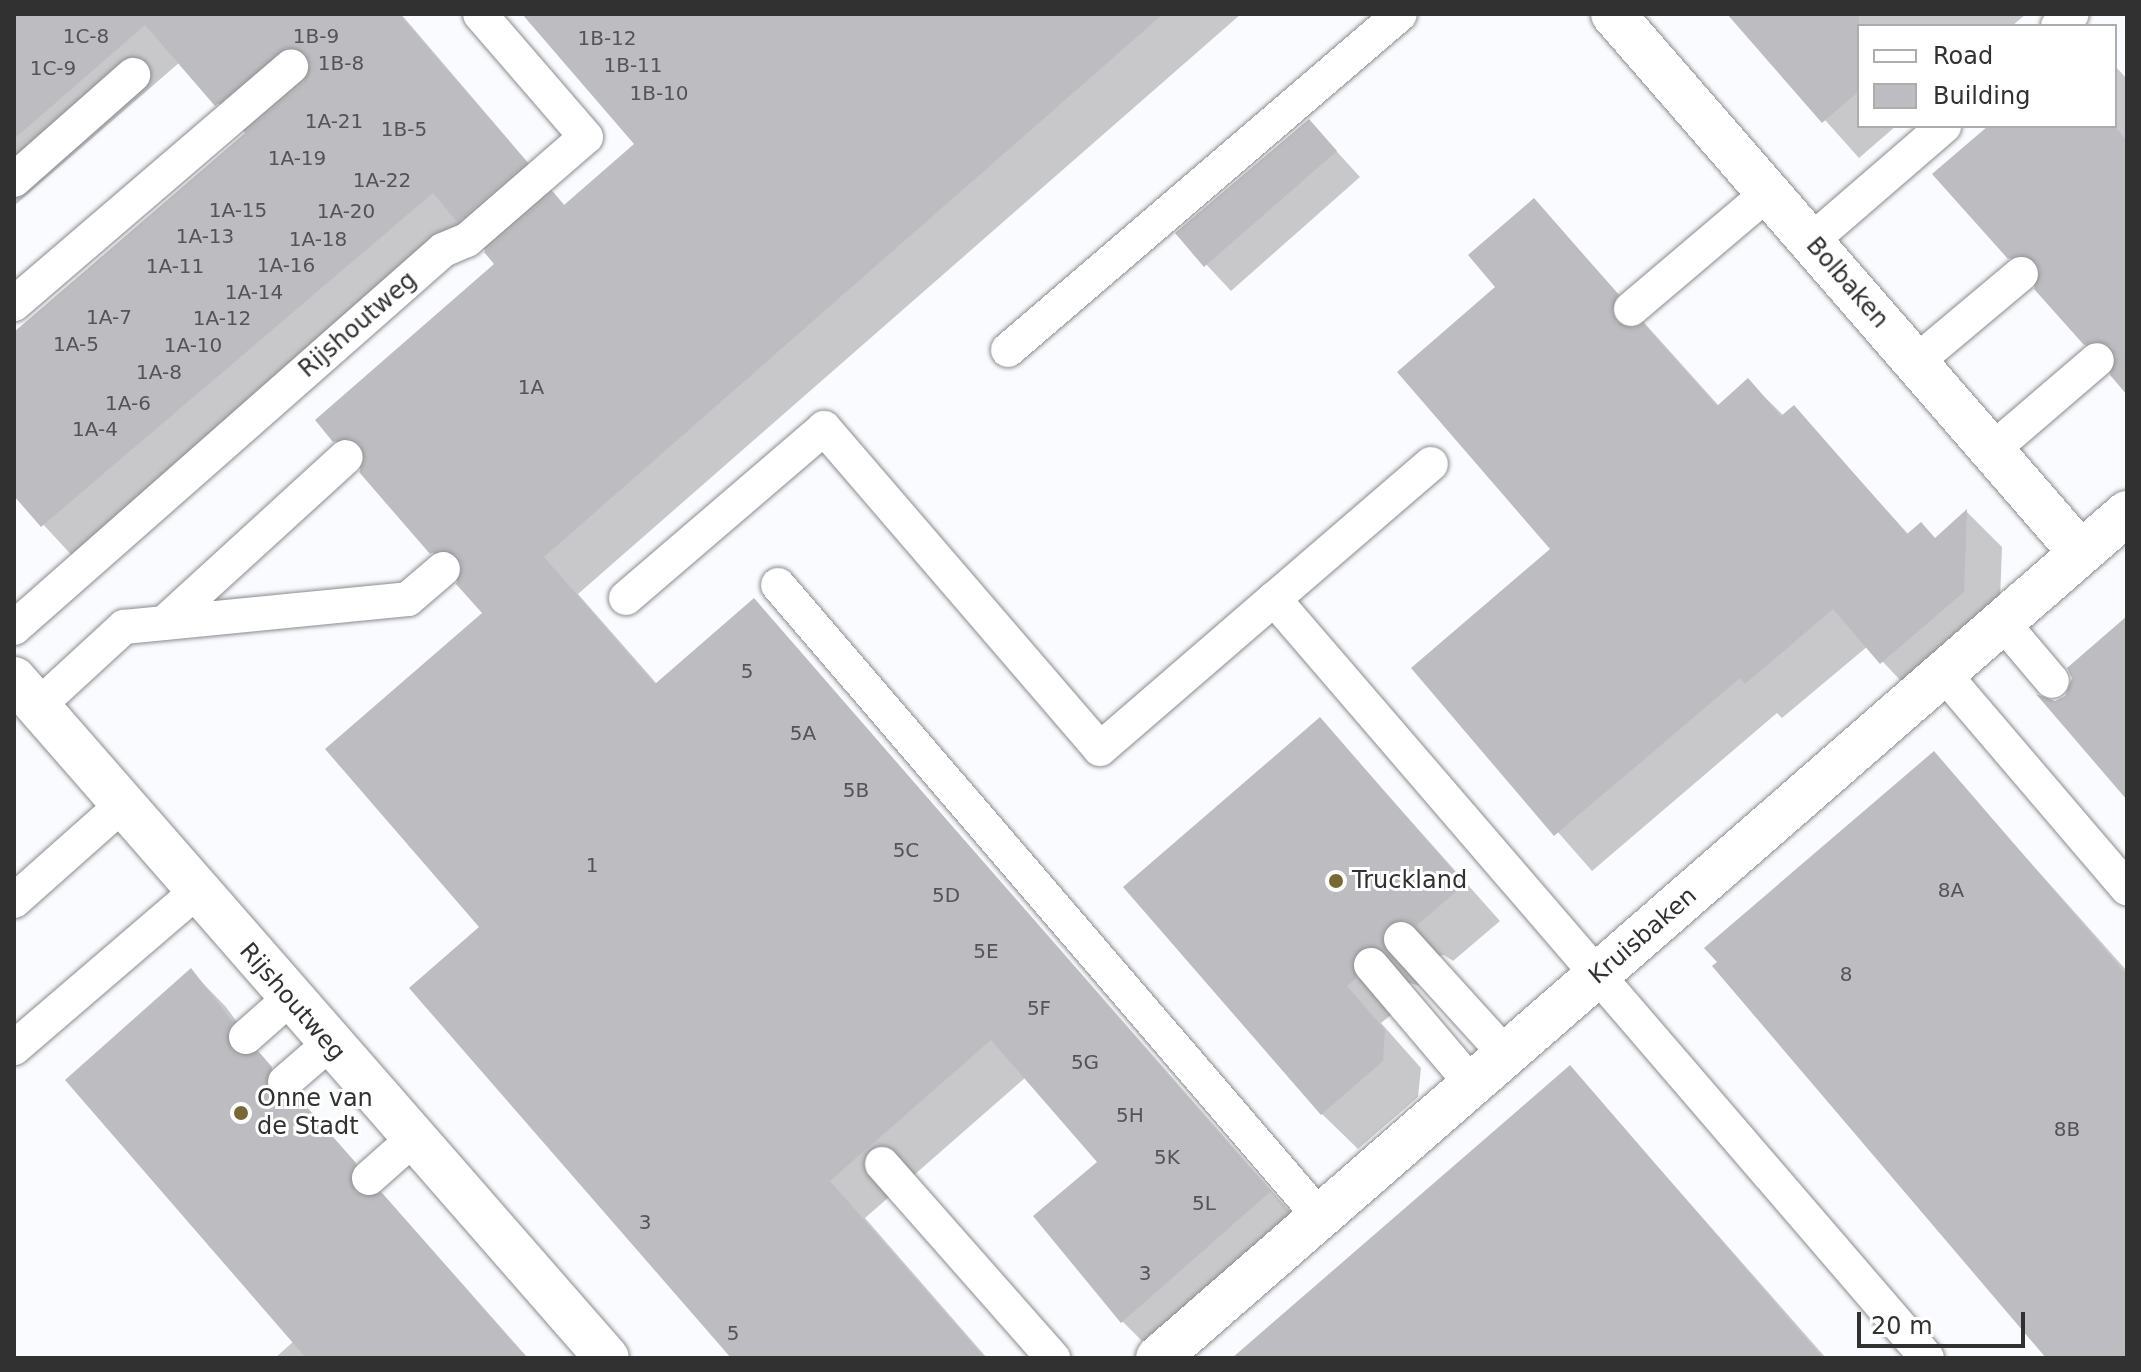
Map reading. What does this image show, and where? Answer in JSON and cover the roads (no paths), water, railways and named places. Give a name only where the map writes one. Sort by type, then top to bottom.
[{"type":"street","name":"Bolbaken","points":[[1613,14],[2080,552]]},
{"type":"street","name":"Kruisbaken","points":[[1158,1358],[2127,513]]},
{"type":"street","name":"Rijshoutweg","points":[[26,692],[121,806],[412,1140],[607,1358]]},
{"type":"lane","name":"Rijshoutweg","points":[[14,628],[443,250],[467,240],[586,137],[480,14]]},
{"type":"lane","points":[[1008,350],[1400,14]]},
{"type":"lane","points":[[14,304],[291,67]]},
{"type":"lane","points":[[14,180],[133,75]]},
{"type":"lane","points":[[1811,241],[1942,128]]},
{"type":"lane","points":[[1631,309],[1769,192]]},
{"type":"lane","points":[[1916,362],[2021,274]]},
{"type":"lane","points":[[1992,450],[2097,360]]},
{"type":"lane","points":[[626,598],[824,428],[1100,749],[1431,464]]},
{"type":"lane","points":[[164,623],[346,457]]},
{"type":"lane","points":[[26,692],[124,627],[408,599],[443,569]]},
{"type":"lane","points":[[778,585],[1320,1217]]},
{"type":"lane","points":[[1274,599],[1927,1358]]},
{"type":"lane","points":[[2002,622],[2052,681]]},
{"type":"lane","points":[[1944,674],[2127,888]]},
{"type":"lane","points":[[14,901],[121,806]]},
{"type":"lane","points":[[14,1048],[197,891]]},
{"type":"lane","points":[[1401,939],[1506,1055]]},
{"type":"lane","points":[[1371,965],[1472,1084]]},
{"type":"lane","points":[[246,1037],[289,999]]},
{"type":"lane","points":[[285,1082],[329,1044]]},
{"type":"lane","points":[[369,1178],[412,1140]]},
{"type":"lane","points":[[882,1164],[1053,1358]]},
{"type":"place","name":"Truckland","points":[[1336,881]]},
{"type":"place","name":"Onne van de Stadt","points":[[241,1113]]}]
